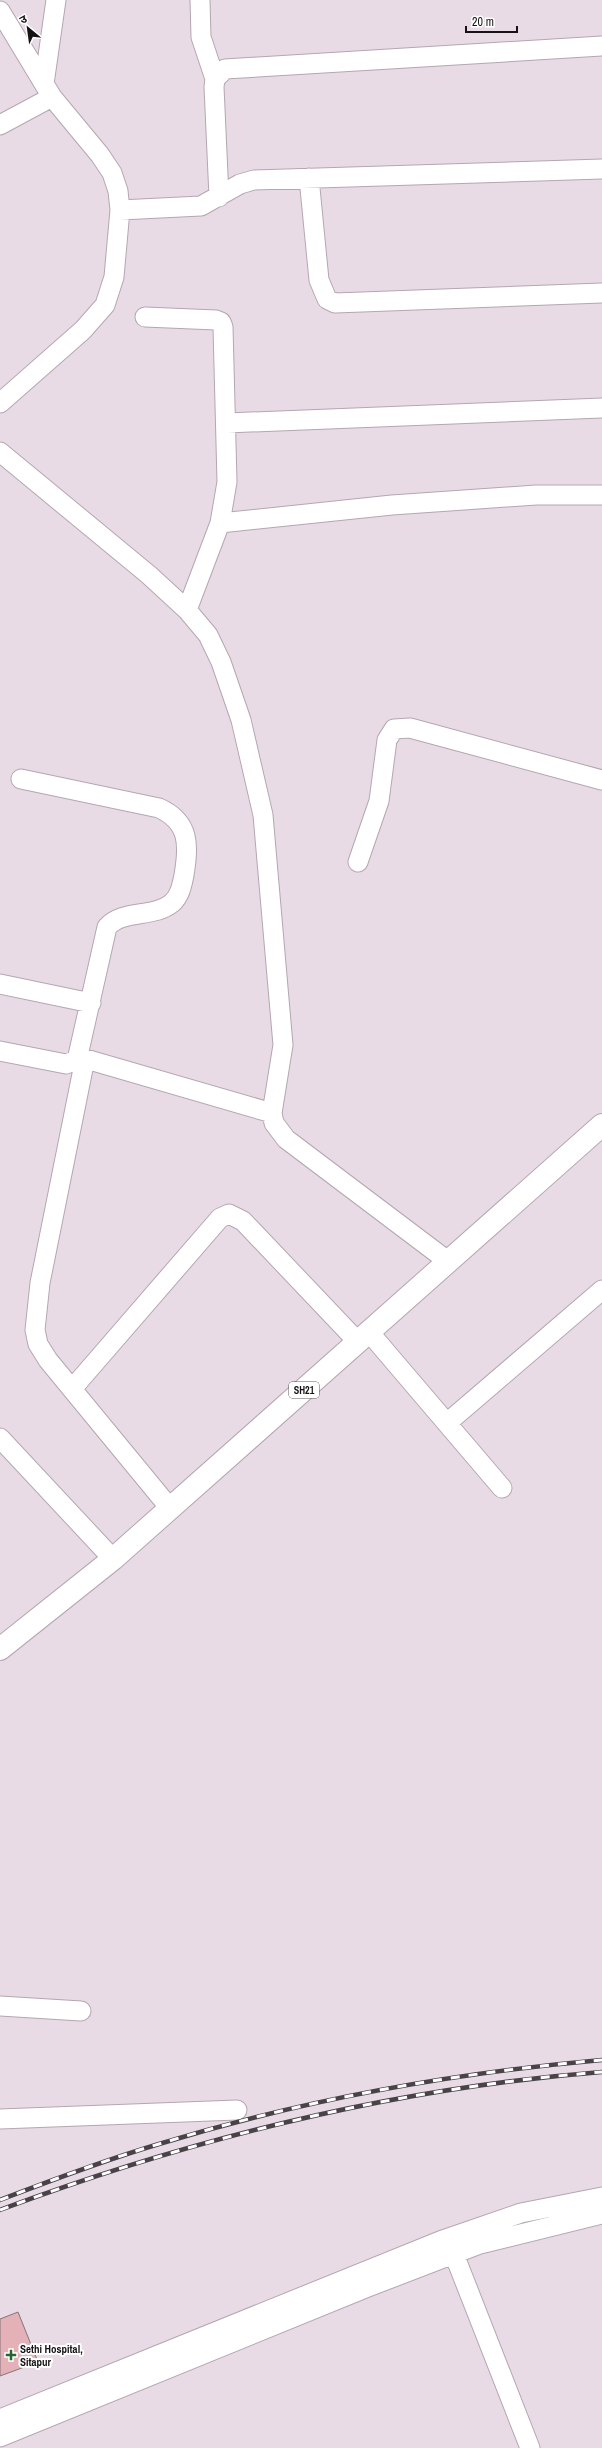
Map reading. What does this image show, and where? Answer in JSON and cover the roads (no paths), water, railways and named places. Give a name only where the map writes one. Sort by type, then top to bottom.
[{"type":"main road","name":"SH21","points":[[0,1649],[112,1559],[602,1125]]},
{"type":"street","points":[[0,125],[48,91],[56,0]]},
{"type":"street","points":[[200,0],[201,37],[215,79],[219,197]]},
{"type":"street","points":[[0,11],[48,91],[100,154],[112,173],[118,191],[120,210],[114,277],[105,305],[83,330],[0,402]]},
{"type":"street","points":[[215,79],[221,71],[231,67],[602,46]]},
{"type":"street","points":[[120,210],[201,206],[247,182],[309,178],[602,169]]},
{"type":"street","points":[[309,178],[319,280],[328,298],[335,302],[602,293]]},
{"type":"street","points":[[145,317],[216,320],[221,322],[227,423],[227,482],[220,523],[188,610]]},
{"type":"street","points":[[227,423],[602,408]]},
{"type":"street","points":[[0,452],[150,575],[188,610],[208,634],[221,662],[241,720],[263,815],[283,1045],[272,1113],[274,1123],[286,1139],[449,1262]]},
{"type":"street","points":[[220,523],[400,504],[536,495],[602,494]]},
{"type":"street","points":[[358,862],[379,801],[387,740],[394,730],[402,727],[602,780]]},
{"type":"street","points":[[21,779],[158,808],[174,818],[185,835],[187,856],[179,895],[166,907],[119,918],[107,927],[91,1003],[40,1283],[35,1330],[42,1351],[169,1507]]},
{"type":"street","points":[[0,984],[91,1003]]},
{"type":"street","points":[[0,1051],[66,1064],[75,1062],[82,1058],[272,1113]]},
{"type":"street","points":[[72,1389],[220,1218],[229,1214],[243,1221],[363,1337],[447,1423],[502,1488]]},
{"type":"street","points":[[447,1423],[602,1290]]},
{"type":"street","points":[[0,1438],[112,1559]]},
{"type":"street","points":[[0,2006],[81,2011]]},
{"type":"street","points":[[0,2119],[237,2110]]},
{"type":"street","points":[[0,2419],[440,2241],[521,2213],[602,2197]]},
{"type":"street","points":[[0,2437],[480,2244],[602,2214]]},
{"type":"street","points":[[454,2254],[530,2448]]},
{"type":"railway","points":[[0,2200],[79,2170],[139,2150],[213,2128],[268,2114],[378,2090],[490,2072],[602,2060]]},
{"type":"railway","points":[[0,2210],[147,2160],[296,2120],[448,2090],[602,2072]]},
{"type":"place","name":"Sethi Hospital, Sitapur","points":[[11,2355]]}]
